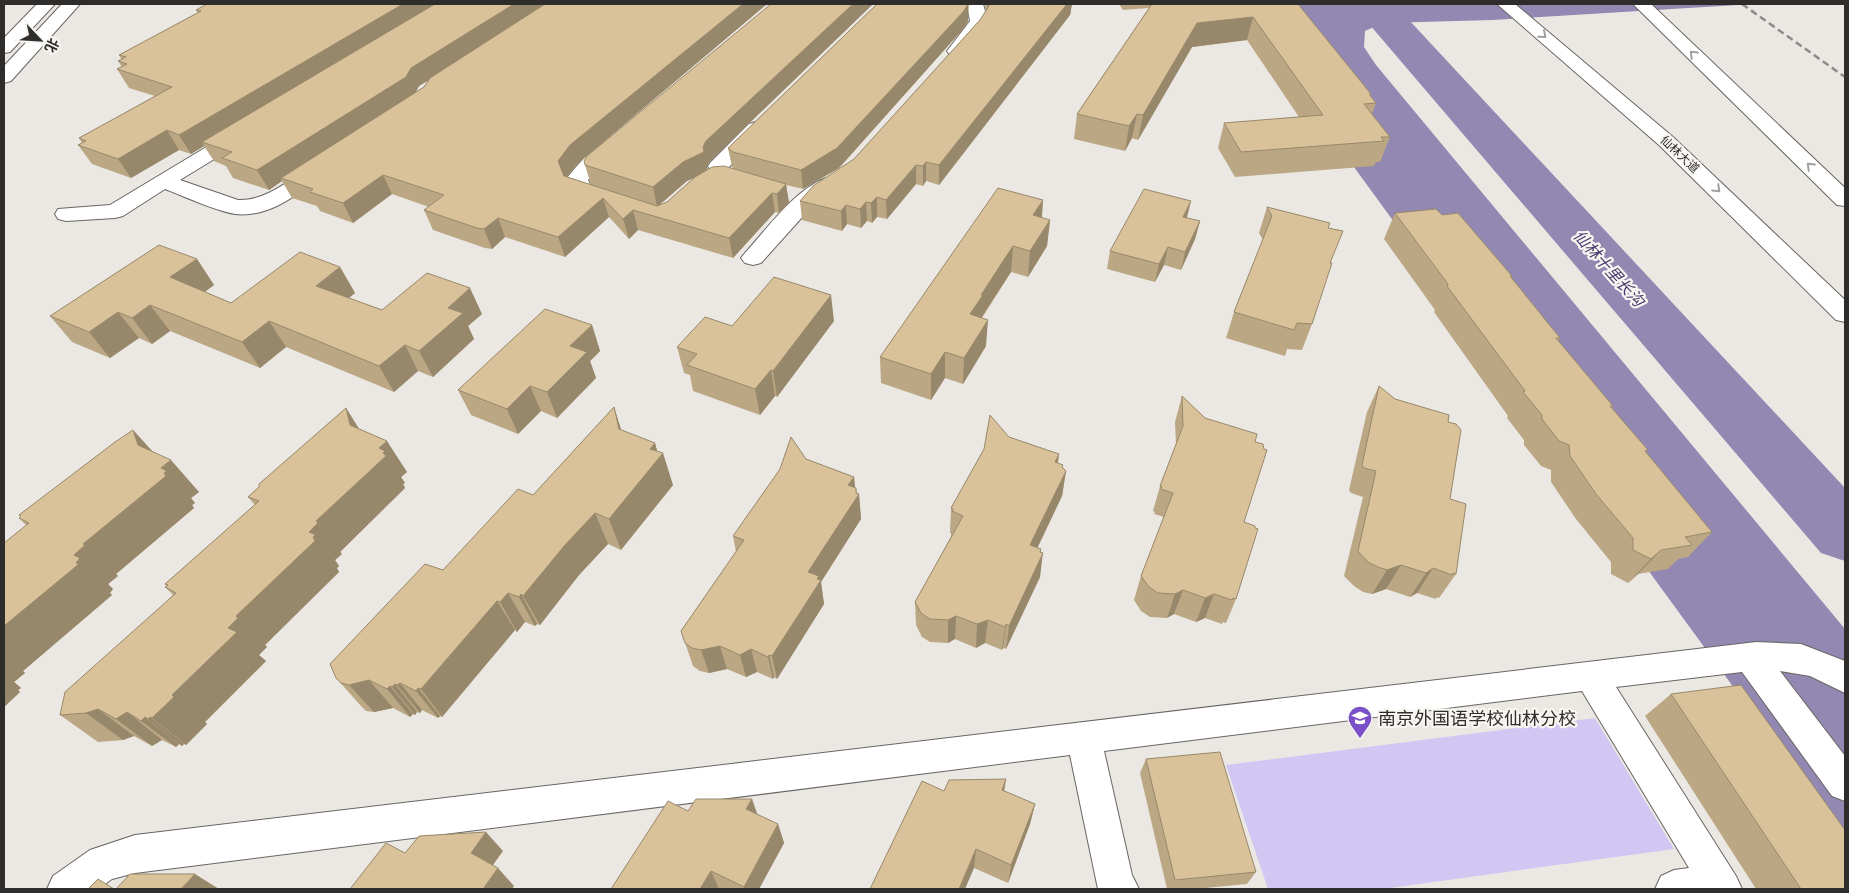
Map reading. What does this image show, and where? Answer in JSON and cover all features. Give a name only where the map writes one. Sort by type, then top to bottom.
[{"type":"main road","points":[[4,48],[46,4]]},
{"type":"main road","points":[[4,77],[71,4]]},
{"type":"main road","points":[[946,62],[976,27],[979,16],[975,4]]},
{"type":"main road","name":"仙林大道","points":[[1505,4],[1666,140],[1845,314]]},
{"type":"main road","points":[[1641,4],[1845,200]]},
{"type":"main road","points":[[763,187],[728,177],[719,171],[718,166],[771,113]]},
{"type":"main road","points":[[66,214],[115,211],[255,126]]},
{"type":"main road","points":[[626,206],[584,192],[580,189],[577,180],[584,170],[630,131]]},
{"type":"main road","points":[[163,182],[235,207],[253,207],[274,199],[333,161]]},
{"type":"main road","points":[[753,258],[798,197],[847,173]]},
{"type":"main road","points":[[705,180],[728,177]]},
{"type":"main road","points":[[66,889],[103,863],[135,854],[1750,656],[1771,654],[1793,657],[1815,663],[1845,678]]},
{"type":"main road","points":[[1750,656],[1845,784]]},
{"type":"main road","points":[[1591,676],[1721,886],[1674,889]]},
{"type":"main road","points":[[1084,738],[1116,888],[1120,889]]},
{"type":"shaded area","points":[[1235,4],[1754,4],[1493,20],[1383,23],[1365,31],[1364,47],[1376,65],[1845,629],[1845,840]]},
{"type":"shaded area","points":[[1595,718],[1674,849],[1383,889],[1268,889],[1226,765]]},
{"type":"building","points":[[207,4],[403,4],[179,135],[167,130],[118,159],[78,145],[86,141],[79,138],[172,87],[117,69],[127,64],[118,61],[126,57],[119,55],[201,11],[196,10]]},
{"type":"building","points":[[435,4],[514,4],[411,68],[406,77],[257,170],[222,158],[232,152],[202,142]]},
{"type":"building","points":[[545,4],[743,4],[570,145],[558,161],[564,176],[657,206],[667,202],[695,177],[712,167],[724,166],[786,184],[777,194],[772,193],[729,238],[633,210],[623,219],[603,198],[558,237],[498,218],[484,229],[477,228],[424,210],[444,195],[383,175],[343,203],[310,192],[313,189],[281,178],[424,87],[430,78]]},
{"type":"building","points":[[771,4],[853,4],[706,141],[703,147],[704,152],[683,162],[653,187],[585,165],[584,161],[587,156]]},
{"type":"building","points":[[877,4],[968,4],[964,11],[837,148],[801,170],[733,152],[728,148]]},
{"type":"building","points":[[990,4],[1067,4],[939,165],[926,162],[923,166],[916,165],[886,200],[877,197],[871,203],[866,202],[860,209],[846,205],[841,211],[800,201],[813,186],[854,159],[980,20]]},
{"type":"building","points":[[1152,4],[1298,4],[1371,94],[1369,94],[1376,103],[1364,104],[1390,137],[1381,137],[1384,141],[1241,152],[1224,123],[1323,115],[1253,17],[1197,23],[1143,115],[1137,114],[1129,126],[1077,114]]},
{"type":"building","points":[[998,188],[1043,200],[1033,215],[1050,220],[1030,251],[1013,246],[981,295],[983,295],[970,314],[988,320],[964,358],[945,352],[931,374],[880,357]]},
{"type":"building","points":[[1144,189],[1191,201],[1183,217],[1200,221],[1185,252],[1168,247],[1159,264],[1110,251]]},
{"type":"building","points":[[1267,207],[1330,223],[1328,228],[1343,231],[1330,263],[1332,263],[1312,324],[1297,323],[1294,330],[1234,312],[1272,216]]},
{"type":"building","points":[[1436,209],[1442,215],[1458,213],[1512,276],[1510,276],[1560,338],[1556,338],[1613,406],[1610,406],[1648,450],[1645,451],[1712,532],[1685,537],[1692,545],[1661,550],[1651,559],[1633,550],[1633,538],[1596,494],[1570,456],[1569,445],[1559,441],[1542,419],[1542,415],[1523,392],[1525,391],[1395,213]]},
{"type":"building","points":[[159,245],[197,259],[170,277],[231,303],[300,252],[340,267],[316,286],[382,310],[427,273],[470,288],[448,308],[463,313],[419,351],[405,345],[379,366],[269,321],[242,342],[150,305],[132,318],[118,312],[89,332],[50,316]]},
{"type":"building","points":[[774,277],[831,295],[773,371],[771,370],[755,389],[687,365],[697,354],[677,347],[705,317],[732,326]]},
{"type":"building","points":[[545,309],[592,325],[570,346],[587,352],[547,392],[530,386],[507,409],[458,390]]},
{"type":"building","points":[[1379,386],[1395,399],[1449,415],[1448,422],[1456,424],[1461,430],[1450,499],[1466,504],[1456,574],[1453,573],[1452,575],[1433,568],[1426,573],[1401,565],[1387,570],[1368,562],[1358,551],[1376,471],[1364,468],[1362,465]]},
{"type":"building","points":[[1182,396],[1205,418],[1257,434],[1255,442],[1263,444],[1264,449],[1267,450],[1244,522],[1258,529],[1236,599],[1233,598],[1232,600],[1214,594],[1205,598],[1183,590],[1175,594],[1158,593],[1149,587],[1141,576],[1173,493],[1161,489],[1162,487],[1160,486],[1183,426]]},
{"type":"building","points":[[614,407],[619,429],[655,443],[650,449],[663,453],[609,519],[595,513],[565,545],[523,596],[521,594],[519,597],[508,593],[500,602],[497,601],[421,689],[418,688],[416,691],[400,683],[387,689],[369,680],[349,685],[341,683],[336,678],[330,664],[425,564],[443,570],[518,489],[533,495]]},
{"type":"building","points":[[346,408],[350,425],[387,441],[379,448],[385,451],[383,453],[386,456],[316,521],[318,523],[309,532],[316,535],[313,537],[315,541],[236,616],[238,618],[228,628],[237,632],[172,695],[174,697],[152,718],[148,719],[145,717],[141,721],[127,712],[116,719],[98,709],[86,713],[60,715],[65,692],[176,593],[165,587],[168,585],[165,584],[259,501],[248,497],[259,487],[259,484]]},
{"type":"building","points":[[990,415],[1009,437],[1059,454],[1055,462],[1063,465],[1062,467],[1066,471],[1030,545],[1041,549],[1040,552],[1043,553],[1009,626],[1006,624],[1005,627],[988,620],[977,624],[956,616],[948,620],[930,619],[921,613],[915,602],[963,516],[952,511],[953,509],[951,508],[984,449]]},
{"type":"building","points":[[133,430],[138,445],[171,460],[161,468],[167,471],[164,473],[166,476],[83,544],[85,545],[74,555],[80,558],[76,563],[79,564],[4,626],[4,543],[29,523],[19,518],[21,516],[19,515]]},
{"type":"building","points":[[791,437],[806,459],[854,477],[848,485],[856,488],[856,493],[859,494],[808,572],[819,576],[817,579],[821,580],[772,656],[769,655],[768,657],[751,649],[740,655],[720,646],[701,650],[692,648],[685,643],[681,631],[744,540],[733,536],[780,469]]},
{"type":"building","points":[[1741,685],[1845,830],[1845,889],[1801,889],[1671,694]]},
{"type":"building","points":[[1220,752],[1256,872],[1175,880],[1146,759]]},
{"type":"building","points":[[1006,779],[1002,790],[1035,804],[1011,865],[976,849],[959,889],[870,889],[922,781],[944,791],[949,780]]},
{"type":"building","points":[[696,799],[752,799],[746,809],[778,824],[744,887],[711,871],[700,889],[611,889],[668,801],[688,811]]},
{"type":"building","points":[[486,832],[471,853],[498,868],[483,889],[350,889],[386,843],[405,853],[419,836]]},
{"type":"building","points":[[130,874],[195,874],[181,889],[116,889]]},
{"type":"building","points":[[98,879],[114,889],[88,889]]},
{"type":"waterway","name":"仙林十里长沟","points":[[1372,4],[1845,533]]},
{"type":"railway","points":[[1742,4],[1845,77]]},
{"type":"place","name":"南京外国语学校仙林分校","points":[[1360,739]]}]
